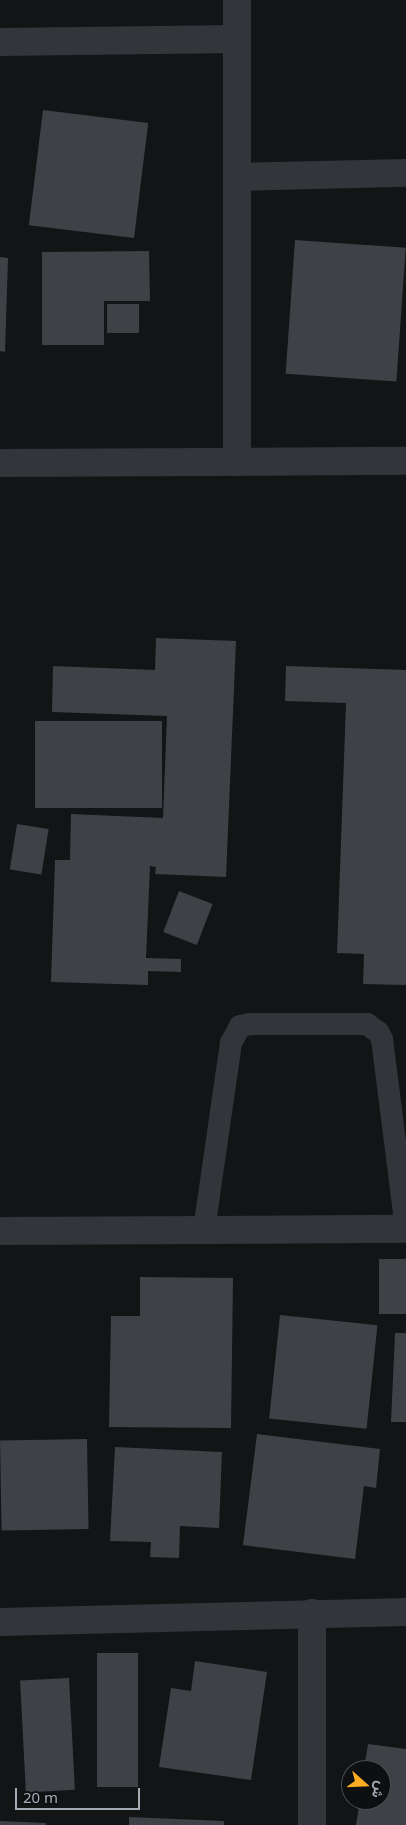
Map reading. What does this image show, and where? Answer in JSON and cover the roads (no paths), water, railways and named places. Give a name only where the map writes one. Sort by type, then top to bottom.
[{"type":"street","points":[[237,0],[237,462]]},
{"type":"street","points":[[0,42],[237,38]]},
{"type":"street","points":[[237,177],[406,173]]},
{"type":"street","points":[[0,463],[406,461]]},
{"type":"street","points":[[0,1231],[406,1228]]},
{"type":"street","points":[[0,1622],[406,1612]]},
{"type":"street","points":[[312,1613],[312,1825]]},
{"type":"lane","points":[[204,1230],[231,1043],[240,1026],[250,1024],[367,1024],[378,1032],[406,1228]]}]
